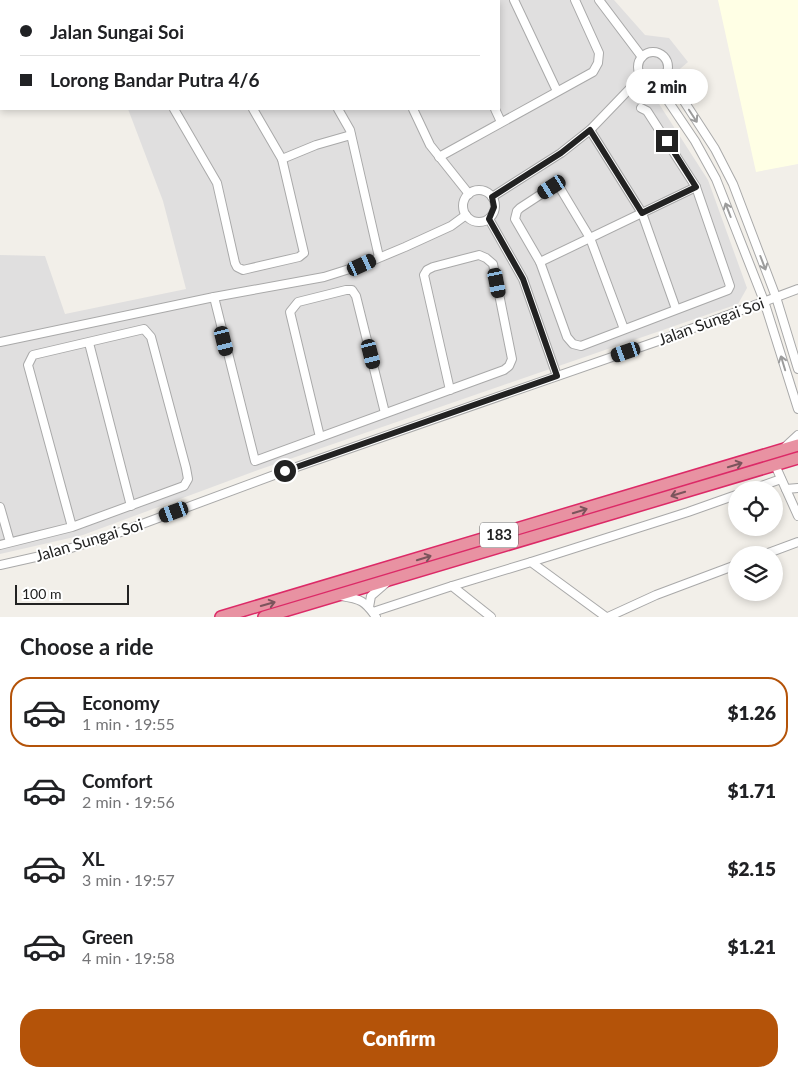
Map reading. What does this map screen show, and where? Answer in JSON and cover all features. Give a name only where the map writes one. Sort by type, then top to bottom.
[{"type":"highway","name":"183","points":[[221,617],[798,446]]},
{"type":"highway","name":"183","points":[[264,617],[798,458]]},
{"type":"street","points":[[514,0],[557,91]]},
{"type":"street","points":[[439,157],[593,72],[598,63],[599,53],[575,0]]},
{"type":"street","points":[[599,0],[642,57]]},
{"type":"street","points":[[667,76],[656,83],[645,81],[641,77],[638,67],[642,57],[650,52],[664,56],[669,66],[667,76],[715,149],[733,184],[776,297],[798,369]]},
{"type":"street","points":[[492,197],[561,153],[590,130],[641,77]]},
{"type":"street","points":[[656,83],[695,141],[716,179],[764,301],[798,409]]},
{"type":"street","points":[[624,329],[590,238],[560,188],[552,187],[517,211],[515,219],[540,262],[567,337],[573,344],[581,346],[728,290],[730,286],[696,187],[647,111],[641,108]]},
{"type":"street","points":[[175,110],[217,183],[237,267],[243,270],[303,255],[282,159],[254,110]]},
{"type":"street","points":[[339,110],[348,125],[351,135],[379,257]]},
{"type":"street","points":[[413,110],[430,145],[469,194]]},
{"type":"street","points":[[495,110],[501,122]]},
{"type":"street","points":[[590,130],[642,213],[676,309]]},
{"type":"street","points":[[282,159],[316,145],[351,135]]},
{"type":"street","points":[[540,262],[696,187]]},
{"type":"street","points":[[489,219],[479,222],[469,219],[463,205],[469,194],[480,191],[492,197]]},
{"type":"street","points":[[489,219],[494,207],[492,197]]},
{"type":"street","points":[[0,342],[214,297],[324,277],[362,265],[451,226],[466,215]]},
{"type":"street","points":[[489,219],[523,279],[557,376]]},
{"type":"street","points":[[214,297],[255,461],[450,390],[504,370],[509,366],[512,359],[493,264],[479,255],[433,267],[427,270],[424,276],[450,390]]},
{"type":"street","name":"Jalan Sungai Soi","points":[[0,565],[58,552],[107,537],[303,464],[557,376],[798,289]]},
{"type":"street","points":[[320,437],[290,312],[298,302],[352,290],[356,296],[386,413]]},
{"type":"street","points":[[0,545],[72,528],[184,486],[188,479],[186,468],[151,337],[144,329],[32,355],[28,365],[72,528]]},
{"type":"street","points":[[89,342],[131,506]]},
{"type":"street","points":[[778,453],[798,435]]},
{"type":"street","points":[[775,466],[798,516]]},
{"type":"street","points":[[775,481],[781,479]]},
{"type":"street","points":[[786,489],[798,488]]},
{"type":"street","points":[[373,612],[728,498]]},
{"type":"street","points":[[0,506],[10,542]]},
{"type":"street","points":[[783,548],[798,542]]},
{"type":"street","points":[[531,562],[607,617],[656,595],[728,568]]},
{"type":"street","points":[[373,612],[371,596],[391,580]]},
{"type":"street","points":[[452,586],[491,617]]},
{"type":"street","points":[[337,596],[356,598],[373,612]]},
{"type":"shaded area","points":[[500,0],[614,0],[645,35],[669,38],[688,62],[652,93],[708,180],[747,288],[738,304],[258,470],[83,535],[0,554],[0,255],[45,256],[65,314],[186,289],[163,201],[128,110],[500,110]]},
{"type":"shaded area","points":[[718,0],[798,0],[798,164],[756,172]]},
{"type":"route","points":[[285,471],[557,376],[523,279],[489,219],[494,212],[492,197],[561,153],[590,130],[642,213],[696,187],[667,141]]}]
